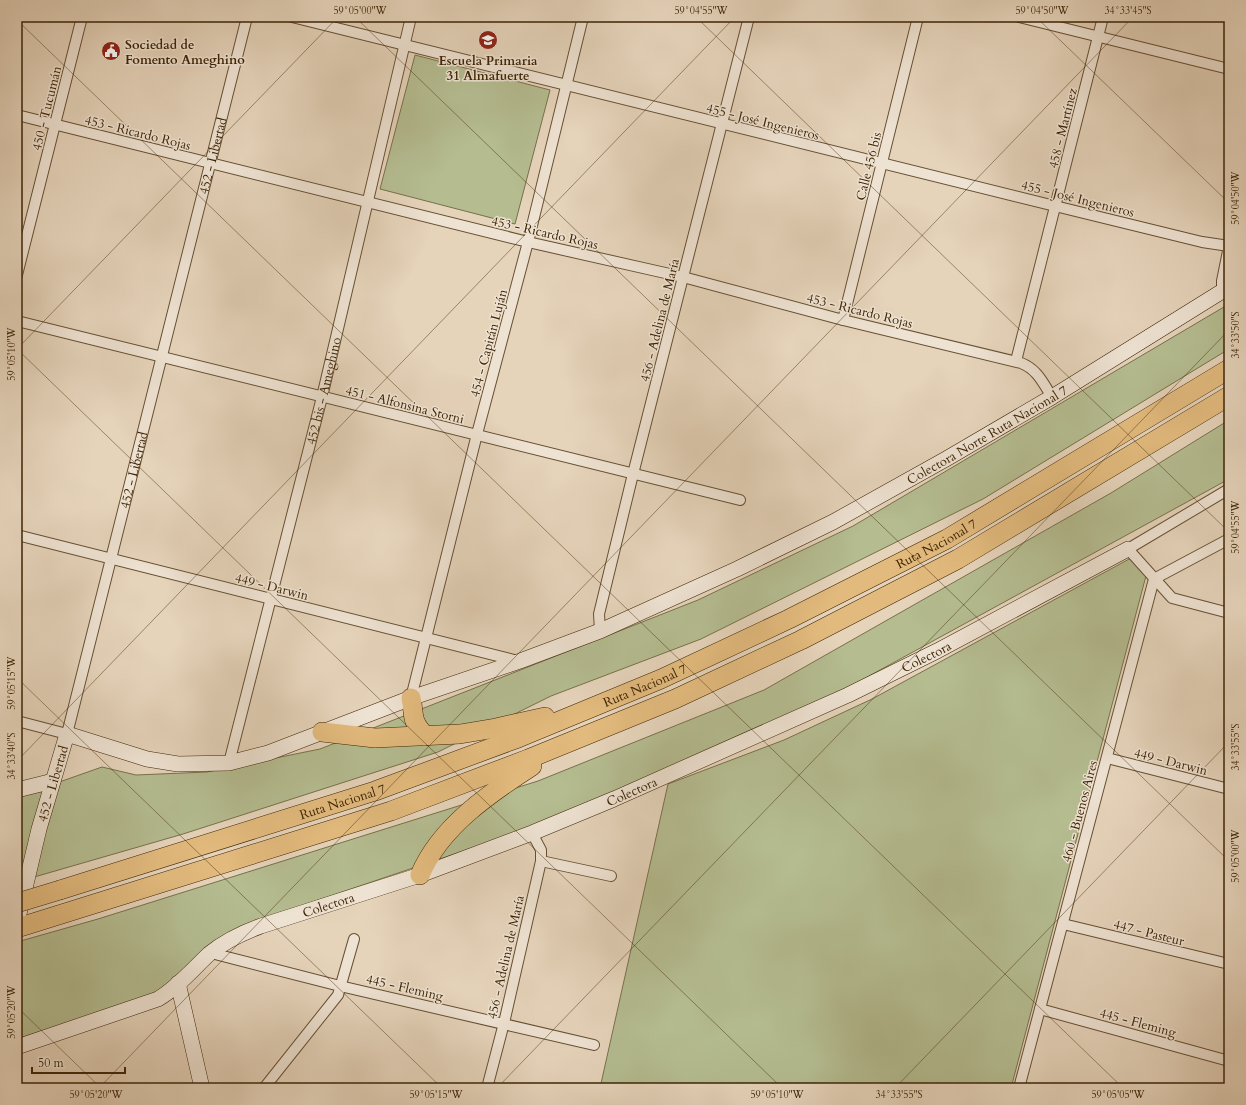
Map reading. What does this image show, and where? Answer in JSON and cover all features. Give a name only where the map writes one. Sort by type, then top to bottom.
[{"type":"highway","name":"Ruta Nacional 7","points":[[17,903],[375,791],[518,738],[662,679],[789,619],[947,540],[1229,369]]},
{"type":"highway","name":"Ruta Nacional 7","points":[[17,928],[391,811],[566,744],[675,700],[801,640],[958,559],[1229,396]]},
{"type":"highway","points":[[411,698],[413,719],[416,726],[425,736]]},
{"type":"highway","points":[[322,732],[374,738],[460,734],[503,727],[612,700]]},
{"type":"highway","points":[[420,875],[432,852],[457,822],[513,778],[566,744]]},
{"type":"street","name":"450 - Tucumán","points":[[17,275],[82,17]]},
{"type":"street","name":"452 - Libertad","points":[[17,922],[53,780],[68,734],[247,17]]},
{"type":"street","name":"455 - José Ingenieros","points":[[292,17],[882,164],[1202,242],[1229,246]]},
{"type":"street","name":"452 bis - Ameghino","points":[[229,763],[322,397],[411,17]]},
{"type":"street","name":"454 - Capitán Luján","points":[[411,698],[427,639],[477,434],[528,242],[583,17]]},
{"type":"street","name":"456 - Adelina de María","points":[[600,631],[599,614],[749,17]]},
{"type":"street","name":"Calle 456 bis","points":[[843,320],[918,17]]},
{"type":"street","points":[[1019,17],[1229,69]]},
{"type":"street","name":"458 - Martínez","points":[[1016,361],[1103,17]]},
{"type":"street","name":"453 - Ricardo Rojas","points":[[17,115],[528,242],[683,277],[843,320],[1016,361],[1029,366],[1036,372],[1052,397]]},
{"type":"street","points":[[1226,289],[1222,282],[1229,246]]},
{"type":"street","name":"Colectora Norte Ruta Nacional 7","points":[[600,631],[737,569],[833,522],[946,459],[1052,397],[1226,289]]},
{"type":"street","name":"451 - Alfonsina Storni","points":[[17,321],[740,500]]},
{"type":"street","name":"Colectora","points":[[17,1047],[146,1004],[166,994],[210,953],[236,936],[261,926],[420,875],[532,833],[614,799],[848,695],[937,651],[1128,549],[1229,489]]},
{"type":"street","name":"449 - Darwin","points":[[17,535],[271,598],[427,639],[520,661]]},
{"type":"street","points":[[1154,579],[1229,539]]},
{"type":"street","points":[[1128,549],[1172,598],[1229,613]]},
{"type":"street","name":"460 - Buenos Aires","points":[[1019,1088],[1154,579]]},
{"type":"street","points":[[17,721],[68,734],[147,759],[178,764],[229,763],[268,752],[411,698],[520,661],[600,631]]},
{"type":"street","name":"449 - Darwin","points":[[1107,758],[1229,790]]},
{"type":"street","points":[[17,790],[53,780]]},
{"type":"street","name":"456 - Adelina de María","points":[[487,1088],[504,1023],[541,861],[541,850],[532,833]]},
{"type":"street","points":[[541,861],[611,876]]},
{"type":"street","name":"447 - Pasteur","points":[[1063,924],[1229,964]]},
{"type":"street","points":[[264,1088],[338,995],[354,939]]},
{"type":"street","name":"445 - Fleming","points":[[210,953],[340,986],[594,1045]]},
{"type":"street","points":[[178,983],[202,1088]]},
{"type":"street","name":"445 - Fleming","points":[[1040,1009],[1229,1061]]},
{"type":"green space","points":[[415,55],[550,90],[515,224],[380,189]]},
{"type":"green space","points":[[1229,304],[1229,349],[983,499],[701,639],[551,696],[438,752],[183,834],[17,882],[17,798],[102,767],[136,775],[207,772],[320,749],[698,600],[853,526]]},
{"type":"green space","points":[[1229,420],[1229,479],[849,687],[609,794],[502,838],[241,926],[154,995],[17,1039],[17,942],[98,919],[538,781],[764,690],[1111,493]]},
{"type":"green space","points":[[1131,558],[1147,572],[1011,1088],[600,1088],[668,784],[784,740],[872,699]]},
{"type":"place","name":"Escuela Primaria 31 Almafuerte","points":[[488,40]]},
{"type":"place","name":"Sociedad de Fomento Ameghino","points":[[111,51]]}]
